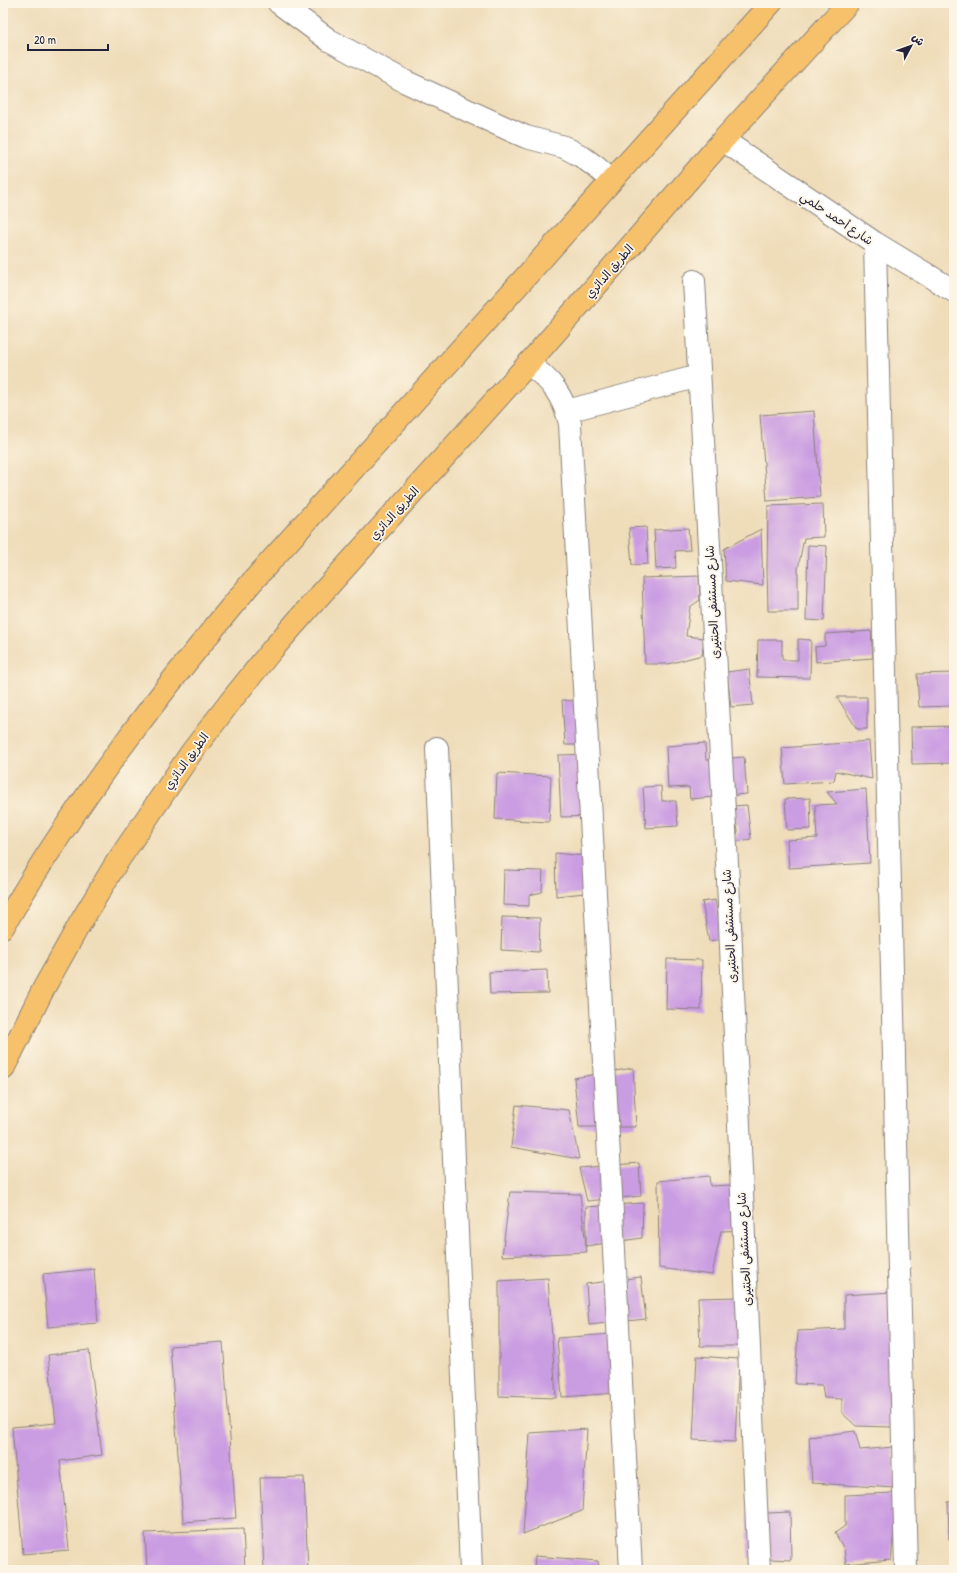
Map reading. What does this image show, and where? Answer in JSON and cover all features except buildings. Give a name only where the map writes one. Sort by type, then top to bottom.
[{"type":"highway","points":[[3,927],[29,882],[111,760],[203,641],[252,583],[610,180],[771,3]]},
{"type":"highway","name":"الطريق الدائري","points":[[3,1069],[45,986],[115,865],[191,753],[271,651],[528,364],[723,140],[848,3]]},
{"type":"street","points":[[279,3],[329,40],[406,82],[526,137],[564,147],[581,156],[610,180]]},
{"type":"street","name":"شارع أحمد حلمي","points":[[723,140],[875,243],[954,291]]},
{"type":"street","points":[[875,243],[906,1570]]},
{"type":"street","name":"شارع مستشفى الحنتيرى","points":[[694,281],[728,881],[759,1570]]},
{"type":"street","points":[[528,364],[543,375],[556,389],[567,411],[570,440],[631,1570]]},
{"type":"street","points":[[567,411],[699,376]]},
{"type":"street","points":[[437,748],[471,1570]]}]
